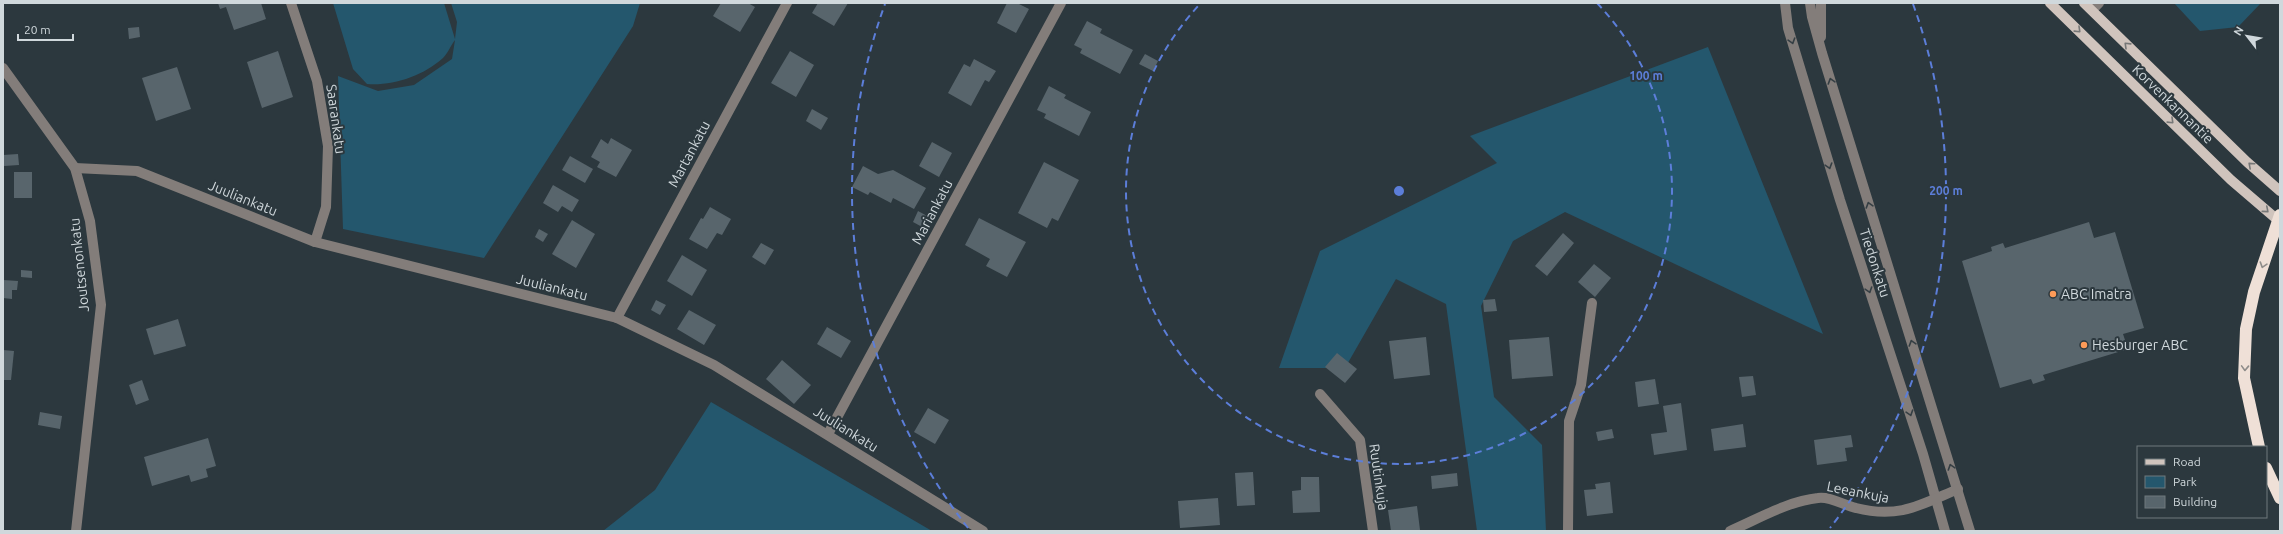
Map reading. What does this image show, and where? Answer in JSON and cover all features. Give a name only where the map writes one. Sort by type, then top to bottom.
[{"type":"highway","points":[[2259,446],[2244,378],[2246,329],[2254,292],[2279,219]]},
{"type":"highway","points":[[2267,470],[2280,498]]},
{"type":"main road","name":"Korvenkannantie","points":[[2050,3],[2231,180],[2279,219]]},
{"type":"main road","name":"Korvenkannantie","points":[[2084,3],[2095,7],[2247,162],[2280,191]]},
{"type":"street","name":"Saarankatu","points":[[291,3],[317,81],[328,146],[326,207],[314,242]]},
{"type":"street","name":"Martankatu","points":[[617,318],[787,3]]},
{"type":"street","name":"Mariankatu","points":[[828,434],[1061,3]]},
{"type":"street","name":"Tiedonkatu","points":[[1785,3],[1788,28],[1840,200],[1936,498],[1945,531]]},
{"type":"street","name":"Tiedonkatu","points":[[1810,3],[1812,17],[1822,53],[1970,531]]},
{"type":"street","name":"Tiedonkatu","points":[[1821,3],[1822,53]]},
{"type":"street","name":"Joutsenonkatu","points":[[3,68],[75,168],[90,221],[101,305],[76,531]]},
{"type":"street","name":"Juuliankatu","points":[[75,168],[137,171],[314,242],[617,318],[714,365],[983,531]]},
{"type":"street","points":[[1568,531],[1569,421],[1581,385],[1592,303]]},
{"type":"street","name":"Ruutinkuja","points":[[1320,394],[1360,440],[1373,531]]},
{"type":"street","name":"Leeankuja","points":[[1730,531],[1792,504],[1820,497],[1857,509],[1888,514],[1907,510],[1958,489]]},
{"type":"green space","points":[[333,3],[444,3],[455,39],[457,22],[451,3],[640,3],[633,26],[484,258],[343,229],[338,76],[378,91],[414,85],[452,59],[455,40],[443,58],[417,75],[387,83],[367,84],[353,69]]},
{"type":"green space","points":[[2174,3],[2261,3],[2238,27],[2200,31]]},
{"type":"green space","points":[[1708,47],[1823,334],[1565,212],[1513,241],[1481,306],[1494,397],[1542,445],[1546,531],[1477,531],[1446,304],[1396,279],[1345,368],[1279,368],[1320,251],[1497,163],[1470,136]]},
{"type":"green space","points":[[711,402],[932,531],[603,531],[655,490]]},
{"type":"building","points":[[218,3],[261,3],[266,19],[234,30],[226,7],[220,9]]},
{"type":"building","points":[[721,3],[748,3],[755,7],[740,32],[713,16]]},
{"type":"building","points":[[818,3],[848,3],[834,26],[812,13]]},
{"type":"building","points":[[1007,3],[1017,3],[1029,9],[1016,33],[997,23]]},
{"type":"building","points":[[1087,21],[1102,29],[1100,33],[1133,50],[1120,74],[1080,53],[1082,49],[1074,45]]},
{"type":"building","points":[[139,27],[140,37],[129,39],[128,28]]},
{"type":"building","points":[[278,51],[293,97],[262,108],[247,62]]},
{"type":"building","points":[[790,51],[814,65],[796,97],[771,83]]},
{"type":"building","points":[[1145,54],[1158,61],[1153,71],[1139,64]]},
{"type":"building","points":[[974,59],[996,71],[989,82],[985,80],[971,106],[948,93],[964,64],[970,67]]},
{"type":"building","points":[[177,67],[191,109],[156,121],[142,78]]},
{"type":"building","points":[[1049,86],[1066,95],[1064,98],[1091,112],[1079,136],[1044,118],[1046,114],[1037,110]]},
{"type":"building","points":[[812,109],[828,118],[821,130],[806,121]]},
{"type":"building","points":[[611,138],[632,150],[616,177],[597,167],[600,162],[591,157],[601,139],[608,144]]},
{"type":"building","points":[[932,142],[952,153],[939,177],[919,166]]},
{"type":"building","points":[[18,154],[19,165],[4,166],[3,155]]},
{"type":"building","points":[[570,156],[593,169],[585,183],[562,170]]},
{"type":"building","points":[[1044,162],[1079,180],[1058,221],[1052,218],[1047,228],[1018,213]]},
{"type":"building","points":[[863,166],[878,174],[893,170],[926,188],[914,209],[893,198],[891,203],[870,192],[868,195],[852,187]]},
{"type":"building","points":[[14,172],[32,172],[32,198],[14,198]]},
{"type":"building","points":[[553,185],[579,200],[572,212],[562,206],[558,212],[543,203]]},
{"type":"building","points":[[710,207],[731,219],[722,235],[717,233],[707,249],[689,239],[701,218],[703,219]]},
{"type":"building","points":[[918,211],[929,217],[924,228],[913,222]]},
{"type":"building","points":[[979,218],[1026,242],[1007,277],[986,266],[990,259],[965,245]]},
{"type":"building","points":[[572,220],[595,234],[576,268],[552,254]]},
{"type":"building","name":"ABC Imatra","points":[[2089,222],[2094,238],[2115,232],[2144,328],[2123,334],[2128,349],[2043,375],[2045,380],[2033,384],[2031,379],[2000,388],[1962,261],[1992,251],[1991,247],[2003,243],[2005,248]]},
{"type":"building","points":[[539,229],[548,234],[543,242],[535,237]]},
{"type":"building","points":[[1563,233],[1574,243],[1547,276],[1535,266]]},
{"type":"building","points":[[761,243],[774,250],[765,265],[752,257]]},
{"type":"building","points":[[682,255],[707,270],[692,296],[667,281]]},
{"type":"building","points":[[1594,264],[1611,278],[1595,297],[1578,282]]},
{"type":"building","points":[[21,270],[32,271],[32,278],[21,277]]},
{"type":"building","points":[[3,280],[18,281],[17,290],[12,290],[12,299],[3,298]]},
{"type":"building","points":[[1495,299],[1497,311],[1484,312],[1483,300]]},
{"type":"building","points":[[656,300],[666,305],[660,315],[651,310]]},
{"type":"building","points":[[689,310],[716,325],[704,345],[677,329]]},
{"type":"building","points":[[178,319],[186,346],[154,355],[146,329]]},
{"type":"building","points":[[827,327],[851,341],[841,358],[817,344]]},
{"type":"building","points":[[1426,337],[1430,375],[1394,379],[1389,341]]},
{"type":"building","points":[[1549,337],[1553,376],[1512,379],[1509,340]]},
{"type":"building","points":[[3,350],[14,351],[11,380],[3,380]]},
{"type":"building","points":[[1337,353],[1357,369],[1345,383],[1325,367]]},
{"type":"building","points":[[782,360],[811,385],[794,404],[766,379]]},
{"type":"building","points":[[1753,376],[1756,395],[1742,397],[1739,377]]},
{"type":"building","points":[[1655,379],[1659,404],[1638,407],[1635,382]]},
{"type":"building","points":[[142,380],[149,400],[136,405],[129,385]]},
{"type":"building","points":[[1681,403],[1687,450],[1654,455],[1651,434],[1667,432],[1663,406]]},
{"type":"building","points":[[928,408],[949,420],[935,444],[914,432]]},
{"type":"building","points":[[40,412],[62,416],[60,429],[38,425]]},
{"type":"building","points":[[1743,424],[1746,447],[1714,451],[1711,429]]},
{"type":"building","points":[[1612,429],[1614,438],[1598,441],[1596,432]]},
{"type":"building","points":[[1851,435],[1853,447],[1845,448],[1847,461],[1817,465],[1814,440]]},
{"type":"building","points":[[208,438],[216,466],[206,469],[208,477],[191,482],[189,475],[152,486],[144,457]]},
{"type":"building","points":[[1253,472],[1255,505],[1237,506],[1235,473]]},
{"type":"building","points":[[1457,473],[1458,486],[1432,489],[1431,476]]},
{"type":"building","points":[[1301,477],[1319,477],[1320,512],[1293,513],[1292,491],[1301,490]]},
{"type":"building","points":[[1610,482],[1613,513],[1587,516],[1584,490],[1596,489],[1595,484]]},
{"type":"building","points":[[1218,498],[1220,525],[1180,528],[1178,501]]},
{"type":"building","points":[[1417,506],[1420,530],[1391,531],[1388,510]]},
{"type":"place","name":"ABC Imatra","points":[[2053,294]]},
{"type":"place","name":"Hesburger ABC","points":[[2084,345]]}]
